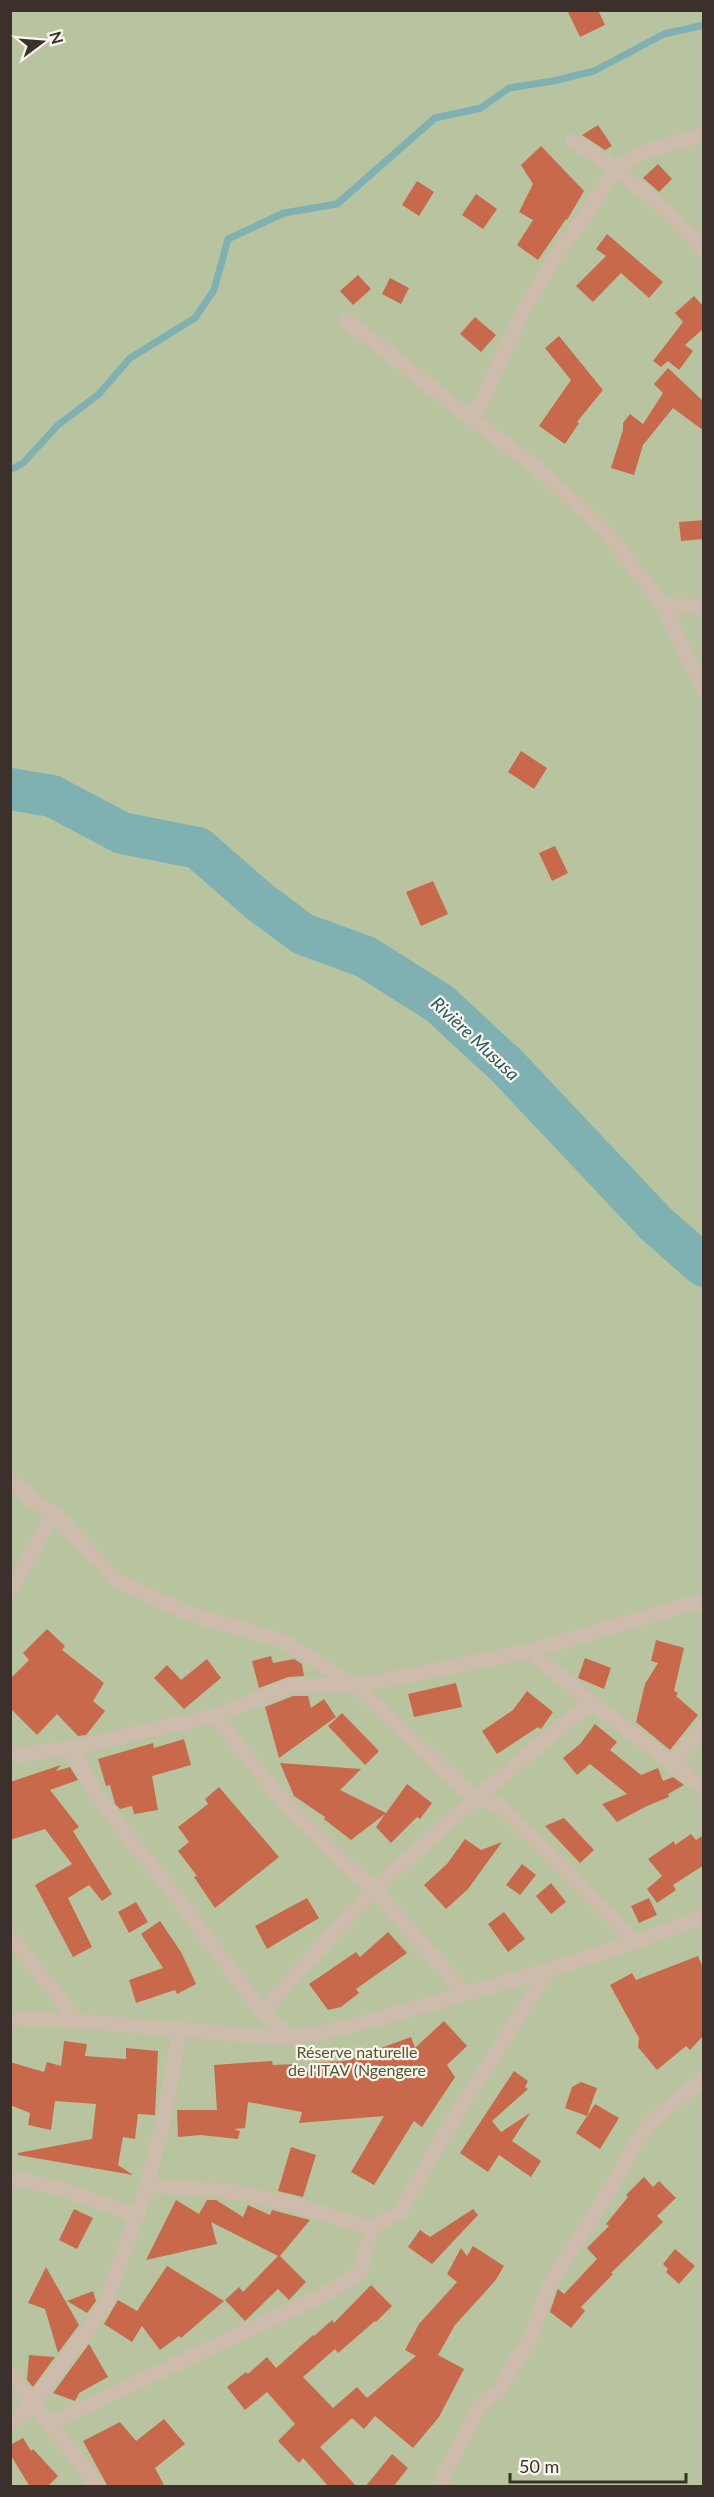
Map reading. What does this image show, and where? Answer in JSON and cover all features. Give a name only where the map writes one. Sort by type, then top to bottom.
[{"type":"street","points":[[473,420],[524,309],[562,246],[585,217],[615,168],[647,151],[704,135]]},
{"type":"street","points":[[573,141],[615,168],[688,231],[704,251]]},
{"type":"street","points":[[346,320],[530,462],[605,530],[663,606],[704,691]]},
{"type":"street","points":[[663,606],[704,608]]},
{"type":"street","points":[[10,1479],[32,1500],[54,1513],[116,1580],[187,1613],[283,1641],[356,1686],[475,1799],[499,1805],[635,1942]]},
{"type":"street","points":[[10,1591],[54,1513]]},
{"type":"street","points":[[10,1756],[71,1748],[214,1716],[291,1686],[356,1686],[530,1651],[687,1605],[704,1603]]},
{"type":"street","points":[[530,1651],[591,1702],[704,1788]]},
{"type":"street","points":[[262,2012],[374,1889],[475,1799],[591,1702]]},
{"type":"street","points":[[214,1716],[285,1803],[346,1865],[374,1889],[465,1993]]},
{"type":"street","points":[[673,1763],[704,1726]]},
{"type":"street","points":[[71,1748],[96,1794],[175,1894],[262,2012],[292,2039]]},
{"type":"street","points":[[10,2018],[77,2021],[292,2039],[356,2025],[548,1970],[635,1942],[704,1916]]},
{"type":"street","points":[[10,1935],[77,2021]]},
{"type":"street","points":[[147,2185],[233,2192],[291,2204],[371,2228],[401,2211],[446,2131],[548,1970]]},
{"type":"street","points":[[10,2424],[33,2403],[105,2306],[147,2185],[163,2123],[180,2029]]},
{"type":"street","points":[[444,2487],[442,2478],[481,2404],[499,2392],[515,2360],[525,2350],[548,2287],[615,2181],[630,2152],[650,2124],[704,2078]]},
{"type":"street","points":[[10,2177],[62,2189],[138,2216]]},
{"type":"street","points":[[50,2424],[325,2294],[360,2273],[371,2228]]},
{"type":"street","points":[[10,2374],[98,2487]]},
{"type":"green space","name":"Réserve naturelle de l'ITAV (Ngengere","points":[[11,11],[703,11],[703,2486],[11,2486]]},
{"type":"building","points":[[567,10],[598,10],[605,25],[580,37]]},
{"type":"building","points":[[598,125],[612,146],[605,150],[582,135]]},
{"type":"building","points":[[541,146],[584,191],[567,220],[538,260],[517,245],[533,220],[519,212],[533,184],[521,165]]},
{"type":"building","points":[[658,164],[672,179],[659,192],[643,178]]},
{"type":"building","points":[[417,181],[434,192],[419,216],[402,205]]},
{"type":"building","points":[[476,194],[497,209],[483,229],[462,215]]},
{"type":"building","points":[[607,234],[663,282],[649,298],[621,273],[593,302],[576,286],[606,256],[596,249]]},
{"type":"building","points":[[358,275],[371,289],[353,305],[340,291]]},
{"type":"building","points":[[390,278],[409,288],[401,304],[382,294]]},
{"type":"building","points":[[694,296],[704,307],[704,328],[685,345],[693,351],[679,370],[668,361],[661,367],[653,361],[683,322],[675,313]]},
{"type":"building","points":[[475,317],[496,335],[481,352],[460,334]]},
{"type":"building","points":[[559,336],[603,390],[577,422],[579,423],[565,444],[539,426],[571,380],[545,348]]},
{"type":"building","points":[[668,368],[704,402],[704,431],[673,408],[643,445],[634,475],[611,468],[623,430],[623,423],[630,414],[643,424],[663,393],[654,384]]},
{"type":"building","points":[[704,520],[704,539],[681,541],[679,522]]},
{"type":"building","points":[[521,751],[547,768],[534,789],[508,772]]},
{"type":"building","points":[[555,846],[568,873],[552,881],[539,853]]},
{"type":"building","points":[[433,881],[448,914],[421,926],[406,892]]},
{"type":"building","points":[[47,1629],[65,1646],[62,1650],[104,1683],[93,1701],[105,1711],[86,1735],[78,1736],[57,1714],[37,1735],[10,1708],[10,1679],[29,1660],[23,1653]]},
{"type":"building","points":[[656,1640],[684,1648],[674,1691],[678,1693],[676,1696],[698,1715],[670,1750],[636,1722],[645,1684],[658,1663],[651,1661]]},
{"type":"building","points":[[271,1656],[273,1663],[294,1659],[302,1664],[304,1676],[288,1677],[259,1688],[252,1661]]},
{"type":"building","points":[[585,1658],[611,1668],[604,1689],[578,1678]]},
{"type":"building","points":[[207,1659],[221,1678],[184,1709],[154,1678],[167,1665],[181,1680]]},
{"type":"building","points":[[456,1683],[462,1707],[414,1717],[408,1694]]},
{"type":"building","points":[[527,1691],[553,1712],[541,1729],[538,1727],[497,1754],[482,1731],[513,1710]]},
{"type":"building","points":[[293,1696],[308,1696],[311,1708],[324,1699],[336,1717],[279,1758],[265,1707]]},
{"type":"building","points":[[342,1713],[379,1751],[365,1765],[328,1726]]},
{"type":"building","points":[[595,1724],[617,1742],[610,1750],[641,1775],[658,1768],[663,1781],[673,1777],[684,1785],[668,1794],[669,1797],[617,1822],[602,1804],[627,1794],[590,1764],[577,1775],[563,1758],[580,1744]]},
{"type":"building","points":[[184,1739],[191,1765],[152,1776],[158,1810],[134,1814],[132,1806],[120,1809],[115,1804],[110,1785],[106,1786],[98,1759],[153,1743],[154,1748]]},
{"type":"building","points":[[280,1763],[361,1769],[340,1790],[386,1813],[407,1784],[432,1803],[420,1819],[417,1817],[391,1843],[376,1827],[385,1814],[351,1840],[324,1819],[325,1817],[294,1796]]},
{"type":"building","points":[[61,1765],[56,1771],[70,1767],[78,1780],[50,1790],[79,1827],[73,1831],[112,1894],[102,1901],[89,1885],[68,1898],[92,1947],[73,1957],[35,1885],[72,1864],[45,1829],[10,1840],[10,1782]]},
{"type":"building","points":[[219,1787],[279,1857],[215,1908],[194,1877],[197,1876],[178,1851],[189,1842],[178,1827],[208,1804],[205,1799]]},
{"type":"building","points":[[564,1818],[594,1850],[580,1863],[545,1826]]},
{"type":"building","points":[[691,1834],[696,1840],[704,1835],[704,1865],[673,1885],[676,1890],[657,1903],[647,1889],[662,1876],[648,1859],[674,1841],[675,1845]]},
{"type":"building","points":[[465,1839],[481,1850],[502,1842],[468,1889],[446,1909],[424,1885],[447,1864]]},
{"type":"building","points":[[522,1864],[536,1875],[520,1895],[506,1885]]},
{"type":"building","points":[[551,1883],[566,1902],[551,1914],[536,1896]]},
{"type":"building","points":[[307,1898],[319,1918],[267,1949],[255,1926]]},
{"type":"building","points":[[649,1898],[657,1915],[639,1923],[631,1906]]},
{"type":"building","points":[[136,1902],[148,1922],[129,1933],[118,1912]]},
{"type":"building","points":[[504,1912],[525,1939],[508,1952],[488,1924]]},
{"type":"building","points":[[160,1921],[181,1952],[196,1984],[177,1994],[175,1990],[136,2003],[129,1980],[163,1968],[141,1934]]},
{"type":"building","points":[[388,1932],[407,1953],[356,1989],[359,1993],[341,2007],[328,2010],[309,1984],[356,1952],[360,1957]]},
{"type":"building","points":[[698,1956],[704,1970],[704,2035],[690,2050],[686,2046],[657,2070],[638,2047],[639,2038],[610,1985],[632,1973],[636,1980]]},
{"type":"building","points":[[444,2021],[467,2046],[447,2065],[455,2077],[422,2127],[414,2121],[374,2185],[351,2172],[384,2116],[299,2123],[302,2112],[248,2102],[245,2128],[234,2129],[240,2131],[238,2139],[201,2135],[178,2137],[177,2110],[217,2110],[214,2065],[272,2061],[273,2065],[296,2064],[310,2073],[308,2063],[345,2061],[411,2037],[415,2048]]},
{"type":"building","points":[[64,2041],[87,2044],[85,2056],[126,2059],[126,2048],[158,2051],[155,2115],[138,2114],[135,2139],[123,2137],[118,2165],[133,2175],[18,2155],[18,2153],[92,2139],[96,2104],[55,2101],[51,2130],[28,2125],[30,2113],[10,2105],[10,2062],[44,2072],[47,2062],[61,2066]]},
{"type":"building","points":[[514,2071],[528,2081],[525,2087],[528,2089],[492,2121],[501,2132],[530,2113],[512,2141],[541,2161],[531,2177],[499,2155],[488,2172],[460,2153]]},
{"type":"building","points":[[581,2082],[597,2088],[587,2116],[565,2108],[572,2087]]},
{"type":"building","points":[[595,2104],[619,2118],[600,2149],[576,2133]]},
{"type":"building","points":[[291,2147],[316,2155],[303,2197],[278,2191]]},
{"type":"building","points":[[644,2177],[653,2187],[659,2181],[676,2198],[657,2216],[663,2222],[611,2273],[613,2274],[581,2307],[585,2311],[571,2328],[550,2312],[557,2291],[558,2289],[564,2294],[597,2259],[587,2248],[609,2226],[606,2224],[628,2197],[626,2195]]},
{"type":"building","points":[[176,2200],[199,2214],[207,2200],[216,2200],[243,2217],[248,2205],[270,2215],[272,2210],[310,2220],[280,2256],[306,2282],[289,2300],[278,2289],[245,2321],[225,2300],[239,2287],[243,2292],[278,2256],[211,2222],[217,2244],[146,2260]]},
{"type":"building","points":[[74,2209],[93,2218],[77,2249],[59,2240]]},
{"type":"building","points":[[473,2209],[478,2215],[432,2264],[408,2247],[420,2230],[430,2237]]},
{"type":"building","points":[[473,2246],[504,2266],[495,2281],[455,2325],[438,2355],[464,2369],[439,2417],[413,2448],[375,2416],[364,2429],[352,2418],[320,2447],[357,2487],[329,2487],[303,2458],[299,2463],[278,2441],[295,2424],[267,2392],[245,2410],[227,2387],[246,2372],[248,2374],[267,2357],[276,2368],[332,2320],[334,2323],[371,2285],[392,2306],[338,2353],[335,2349],[303,2377],[333,2408],[357,2387],[367,2398],[416,2356],[405,2350],[419,2324],[457,2282],[447,2274],[461,2248],[467,2256]]},
{"type":"building","points":[[675,2249],[695,2266],[679,2284],[666,2272],[668,2269],[663,2264]]},
{"type":"building","points":[[167,2266],[224,2301],[181,2338],[179,2336],[160,2350],[142,2326],[132,2342],[104,2324],[118,2300],[137,2311]]},
{"type":"building","points":[[46,2267],[79,2325],[58,2353],[45,2309],[28,2303]]},
{"type":"building","points":[[93,2291],[96,2301],[87,2313],[67,2301]]},
{"type":"building","points":[[89,2344],[108,2377],[79,2393],[75,2401],[53,2393]]},
{"type":"building","points":[[29,2355],[55,2357],[33,2387],[27,2380]]},
{"type":"building","points":[[164,2419],[185,2444],[155,2468],[165,2487],[108,2487],[83,2441],[120,2422],[136,2441]]},
{"type":"building","points":[[23,2438],[31,2451],[33,2449],[58,2476],[47,2487],[30,2487],[10,2454],[10,2445]]},
{"type":"building","points":[[392,2454],[408,2468],[393,2487],[365,2487]]},
{"type":"waterway","points":[[10,470],[23,463],[58,425],[99,394],[130,358],[195,318],[214,290],[228,239],[284,213],[337,204],[435,118],[481,108],[509,88],[594,71],[664,34],[704,25]]},
{"type":"waterway","name":"Rivière Mususa","points":[[10,789],[52,796],[122,833],[198,848],[260,902],[303,934],[366,957],[440,1004],[507,1066],[656,1224],[704,1266]]}]
